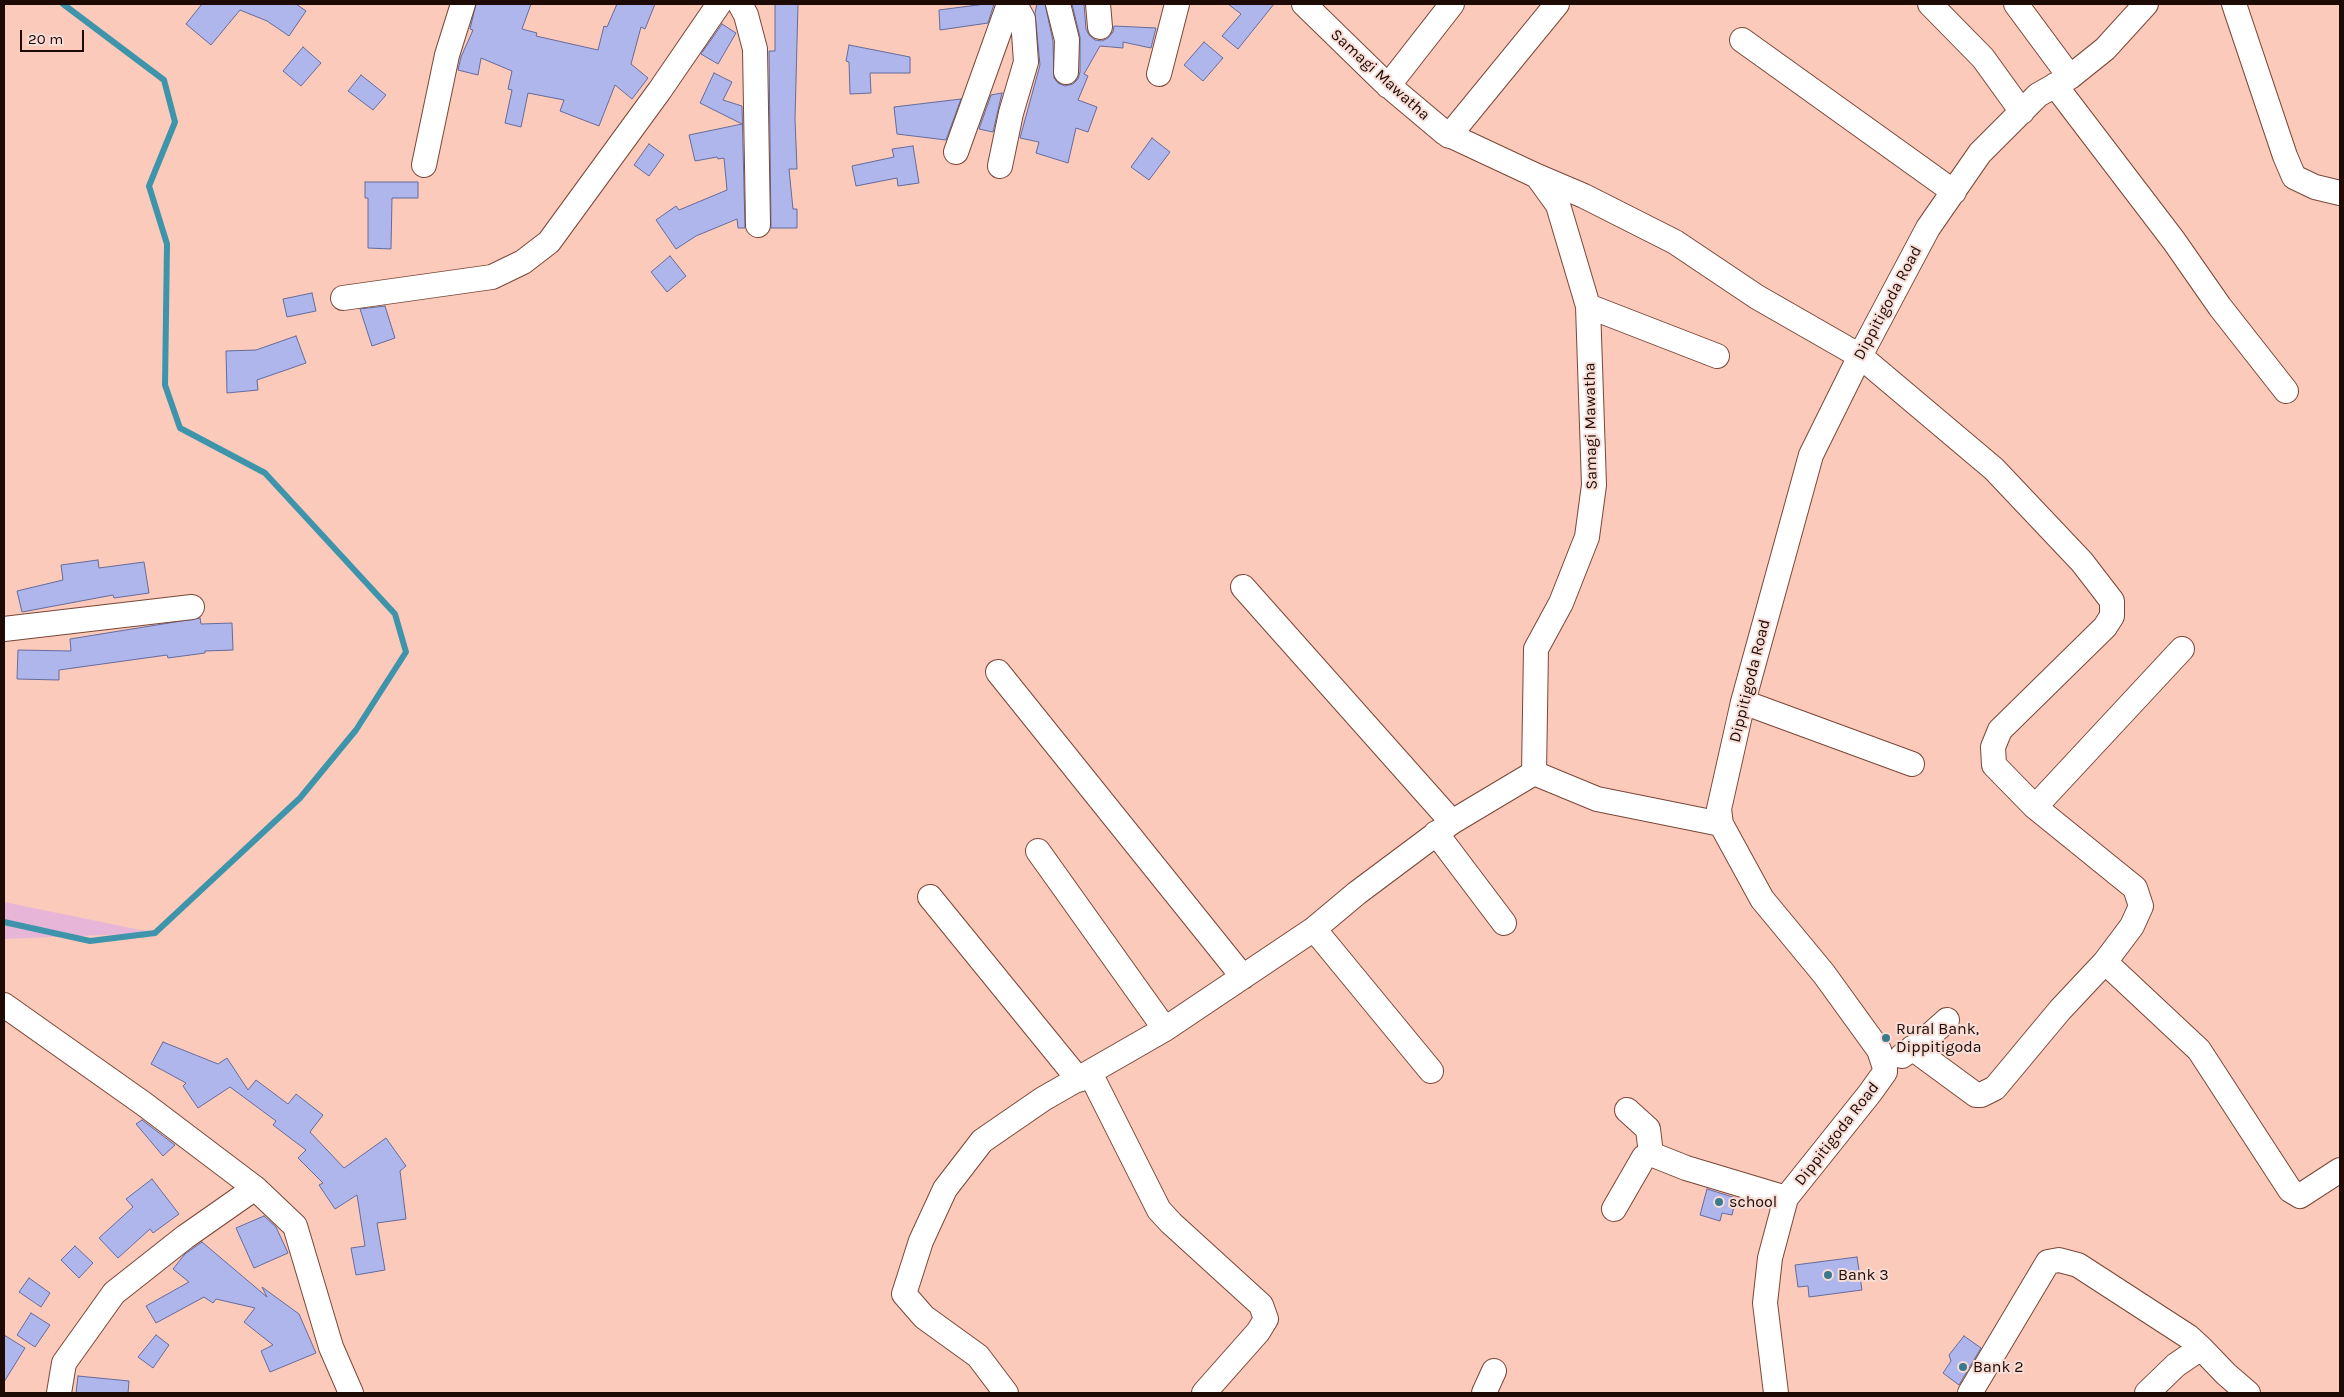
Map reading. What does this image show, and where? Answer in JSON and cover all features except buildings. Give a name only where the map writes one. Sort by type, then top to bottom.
[{"type":"street","points":[[424,165],[447,55],[463,4]]},
{"type":"street","points":[[343,298],[492,277],[523,262],[550,242],[666,82],[719,4]]},
{"type":"street","points":[[740,4],[746,14],[755,49],[758,225]]},
{"type":"street","points":[[956,152],[1009,4]]},
{"type":"street","points":[[1000,166],[1026,62],[1023,19],[1015,4]]},
{"type":"street","points":[[1058,4],[1066,40],[1066,72]]},
{"type":"street","points":[[1159,74],[1177,4]]},
{"type":"street","name":"Samagi Mawatha","points":[[1304,4],[1388,86],[1450,136],[1537,176],[1558,205],[1588,306],[1594,485],[1587,537],[1560,603],[1536,649],[1534,773]]},
{"type":"street","points":[[1388,86],[1452,4]]},
{"type":"street","points":[[1450,136],[1557,4]]},
{"type":"street","points":[[1930,4],[1983,58],[2022,112]]},
{"type":"street","points":[[2016,4],[2062,81],[2220,307],[2286,391]]},
{"type":"street","name":"Dippitigoda Road","points":[[1776,1393],[1765,1303],[1770,1258],[1786,1198],[1885,1072],[1879,1050],[1824,974],[1762,898],[1721,824],[1719,809],[1743,702],[1810,454],[1928,228],[1980,153],[2038,95],[2062,81],[2105,49],[2146,4]]},
{"type":"street","points":[[2234,4],[2285,156],[2294,177],[2315,187],[2340,193]]},
{"type":"street","points":[[1742,40],[1954,192]]},
{"type":"street","points":[[1537,176],[1584,196],[1675,242],[1757,297],[1860,356],[1994,469],[2082,562],[2112,601],[2112,616],[2105,627],[2000,730],[1994,747],[1994,765],[2035,807],[2135,888],[2142,906],[2132,926],[2105,962],[2060,1010],[1995,1088],[1981,1095],[1976,1095],[1912,1048]]},
{"type":"street","points":[[1588,306],[1716,356]]},
{"type":"street","points":[[1243,587],[1444,828],[1504,923]]},
{"type":"street","points":[[4,629],[192,608]]},
{"type":"street","points":[[2035,807],[2182,649]]},
{"type":"street","points":[[998,672],[1243,977]]},
{"type":"street","points":[[1743,702],[1912,764]]},
{"type":"street","points":[[1006,1393],[978,1356],[924,1317],[904,1294],[921,1241],[945,1189],[982,1141],[1043,1099],[1165,1029],[1243,977],[1314,929],[1444,828],[1534,773],[1597,799],[1721,824]]},
{"type":"street","points":[[1038,851],[1165,1029]]},
{"type":"street","points":[[930,897],[1085,1076],[1159,1210],[1171,1224],[1261,1305],[1266,1319],[1258,1332],[1204,1393]]},
{"type":"street","points":[[1314,929],[1432,1072]]},
{"type":"street","points":[[2105,962],[2199,1050],[2290,1190],[2300,1196],[2340,1170]]},
{"type":"street","points":[[4,1006],[144,1104],[256,1188],[295,1226],[332,1347],[351,1393]]},
{"type":"street","points":[[1885,1072],[1899,1058],[1928,1037],[1947,1020]]},
{"type":"street","points":[[1627,1110],[1648,1129],[1651,1154]]},
{"type":"street","points":[[1614,1209],[1644,1157],[1651,1154],[1686,1168],[1786,1198]]},
{"type":"street","points":[[59,1393],[64,1363],[114,1293],[185,1236],[256,1188]]},
{"type":"street","points":[[1970,1393],[2048,1262],[2059,1260],[2078,1265],[2189,1337],[2248,1393]]},
{"type":"street","points":[[2147,1393],[2176,1366],[2201,1348]]},
{"type":"street","points":[[1484,1393],[1494,1371]]},
{"type":"shaded area","points":[[4,902],[155,933],[4,939]]},
{"type":"waterway","points":[[4,922],[90,941],[155,933],[300,798],[356,730],[406,652],[395,614],[265,473],[180,428],[165,385],[167,244],[149,186],[175,122],[164,80],[63,4]]},
{"type":"place","name":"Rural Bank, Dippitigoda","points":[[1886,1038]]},
{"type":"place","name":"school","points":[[1719,1202]]},
{"type":"place","name":"Bank 3","points":[[1828,1275]]},
{"type":"place","name":"Bank 2","points":[[1963,1367]]}]
